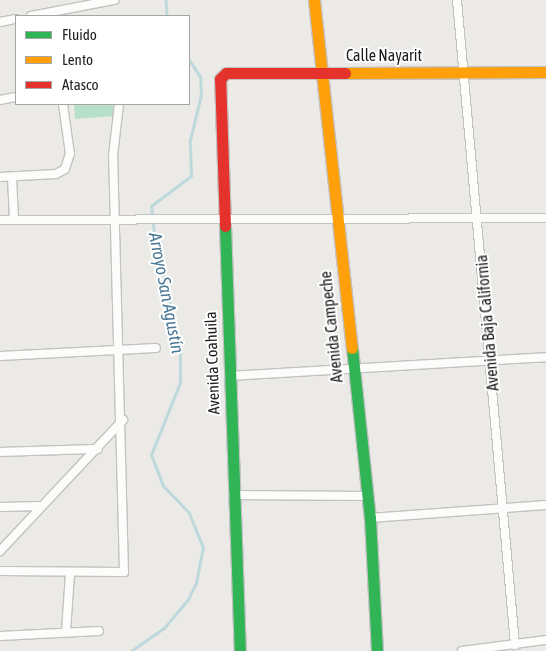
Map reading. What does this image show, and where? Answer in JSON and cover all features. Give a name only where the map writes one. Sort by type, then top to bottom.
[{"type":"street","points":[[35,15],[114,0]]},
{"type":"street","name":"Avenida Campeche","points":[[314,0],[351,371],[370,518],[377,651]]},
{"type":"street","name":"Avenida Baja California","points":[[457,0],[505,509],[515,646]]},
{"type":"street","points":[[0,22],[15,19]]},
{"type":"street","name":"Calle Nayarit","points":[[222,75],[322,71],[546,72]]},
{"type":"street","name":"Avenida Coahuila","points":[[222,75],[222,220],[240,651]]},
{"type":"street","points":[[0,100],[15,97]]},
{"type":"street","points":[[0,177],[56,174],[66,169],[70,154],[63,105]]},
{"type":"street","points":[[0,571],[70,574],[124,572],[123,420],[117,349],[117,220],[113,156],[119,105]]},
{"type":"street","points":[[12,176],[14,220]]},
{"type":"street","points":[[0,220],[546,218]]},
{"type":"street","points":[[0,356],[156,348]]},
{"type":"street","points":[[229,376],[351,371],[546,357]]},
{"type":"street","points":[[0,551],[41,506],[98,449],[123,420]]},
{"type":"street","points":[[0,452],[98,449]]},
{"type":"street","points":[[233,495],[367,496]]},
{"type":"street","points":[[370,518],[546,505]]},
{"type":"street","points":[[0,507],[41,506]]},
{"type":"street","points":[[66,632],[70,574]]},
{"type":"street","points":[[0,636],[99,631]]},
{"type":"street","points":[[462,651],[515,646],[546,640]]},
{"type":"green space","points":[[74,105],[113,105],[114,116],[75,119]]},
{"type":"waterway","name":"Arroyo San Agustín","points":[[166,0],[167,15]]},
{"type":"waterway","name":"Arroyo San Agustín","points":[[131,651],[164,628],[188,599],[196,583],[203,548],[189,513],[163,486],[151,455],[180,383],[180,347],[155,243],[151,206],[191,176],[190,140],[201,95],[200,77],[190,62]]},
{"type":"traffic: fast","points":[[225,226],[240,651]]},
{"type":"traffic: fast","points":[[352,348],[370,518],[377,651]]},
{"type":"traffic: slow","points":[[314,0],[352,348]]},
{"type":"traffic: slow","points":[[345,73],[546,72]]},
{"type":"traffic: jam","points":[[225,226],[220,79],[226,73],[345,73]]}]
